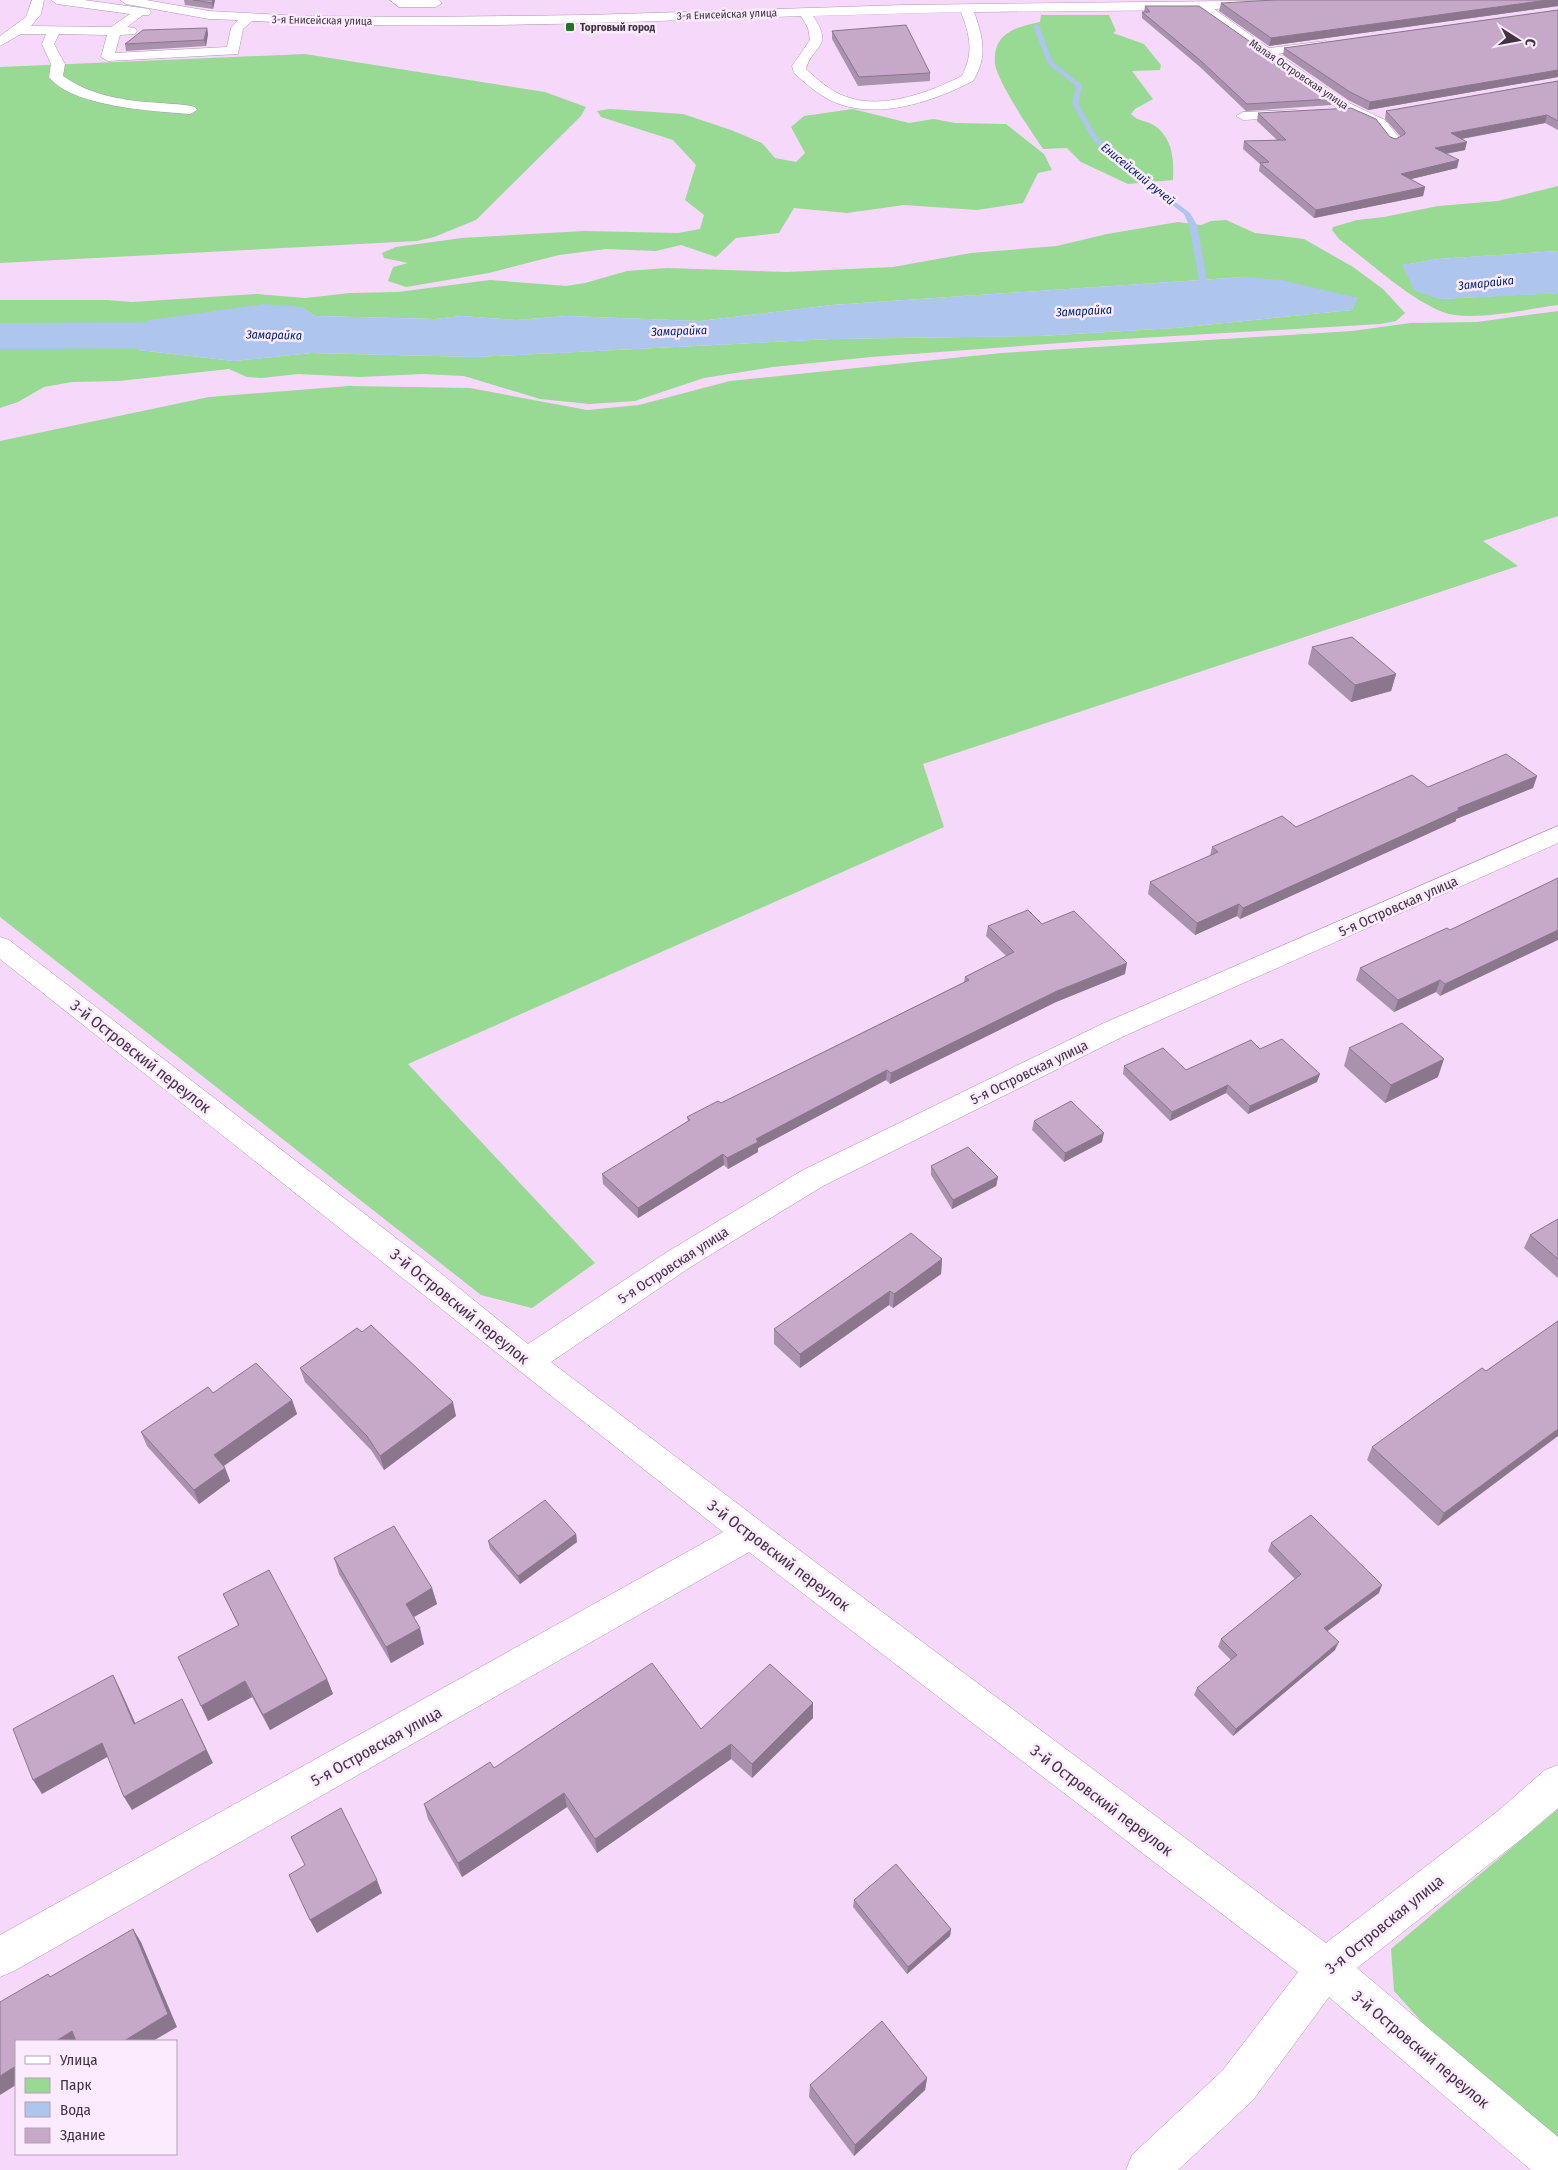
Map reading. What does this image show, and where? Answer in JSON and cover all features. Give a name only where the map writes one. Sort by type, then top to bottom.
[{"type":"street","points":[[0,42],[34,18],[39,8],[38,0]]},
{"type":"street","points":[[57,0],[180,16],[208,15]]},
{"type":"street","name":"3-я Енисейская улица","points":[[126,0],[173,4],[208,15],[301,20],[566,14],[711,15],[804,11],[1189,4],[1203,7],[1300,0]]},
{"type":"street","points":[[396,0],[399,3],[430,1],[446,3]]},
{"type":"street","points":[[711,15],[715,0]]},
{"type":"street","points":[[223,16],[236,5]]},
{"type":"street","points":[[301,20],[323,5]]},
{"type":"street","name":"Малая Островская улица","points":[[1203,7],[1352,110],[1369,116],[1380,123],[1395,141]]},
{"type":"street","points":[[862,104],[910,100],[968,78],[976,62],[979,45],[966,8]]},
{"type":"street","points":[[804,11],[814,25],[817,39],[814,49],[799,66],[799,70],[830,94],[845,101],[890,107],[915,114]]},
{"type":"street","points":[[140,12],[114,31],[108,57],[233,51],[237,28]]},
{"type":"street","points":[[218,29],[237,28],[249,18]]},
{"type":"street","points":[[16,30],[142,31]]},
{"type":"street","points":[[54,31],[48,44],[58,64],[56,77],[66,86],[98,97],[142,105],[190,110]]},
{"type":"street","points":[[1266,52],[1334,42]]},
{"type":"street","points":[[1327,112],[1352,110]]},
{"type":"street","points":[[1369,116],[1388,113]]},
{"type":"street","points":[[1243,116],[1309,114]]},
{"type":"street","name":"5-я Островская улица","points":[[527,1361],[678,1260],[813,1178],[1113,1030],[1558,834]]},
{"type":"street","name":"3-й Островский переулок","points":[[0,946],[411,1266],[527,1361],[752,1534],[1326,1968],[1558,2164]]},
{"type":"street","name":"5-я Островская улица","points":[[0,1957],[752,1534]]},
{"type":"street","name":"3-я Островская улица","points":[[1147,2170],[1238,2085],[1326,1968],[1511,1824],[1558,1783]]},
{"type":"green space","points":[[1041,15],[1109,15],[1116,31],[1113,33],[1144,44],[1161,65],[1160,70],[1132,71],[1153,99],[1135,109],[1131,114],[1155,126],[1166,137],[1171,150],[1173,180],[1128,184],[1081,162],[1067,148],[1043,149],[1008,94],[995,64],[995,53],[1001,39],[1016,28],[1040,22]]},
{"type":"green space","points":[[305,54],[545,92],[586,107],[581,116],[476,220],[434,237],[417,241],[0,263],[0,67]]},
{"type":"green space","points":[[610,109],[683,114],[731,130],[762,143],[775,158],[796,162],[805,153],[791,127],[804,116],[853,109],[909,123],[934,119],[955,123],[1006,124],[1044,154],[1052,170],[1038,173],[1023,203],[977,210],[904,205],[847,213],[794,208],[779,233],[736,238],[716,257],[681,245],[656,251],[606,249],[559,255],[489,273],[406,287],[388,281],[393,267],[408,263],[384,258],[382,253],[396,247],[462,238],[584,231],[678,233],[700,229],[704,215],[685,200],[696,165],[673,140],[601,117],[597,111]]},
{"type":"green space","points":[[1558,186],[1558,251],[1438,259],[1403,265],[1439,299],[1558,293],[1558,305],[1479,316],[1454,315],[1441,311],[1426,304],[1395,283],[1339,239],[1332,230],[1333,227],[1357,220],[1384,217],[1438,206],[1498,201]]},
{"type":"green space","points":[[1226,220],[1255,233],[1304,239],[1353,267],[1383,289],[1405,313],[1396,321],[1380,324],[1088,341],[871,357],[773,367],[704,378],[635,401],[590,404],[540,399],[464,376],[422,374],[360,377],[298,374],[262,378],[247,377],[229,369],[119,381],[72,382],[44,387],[18,402],[0,408],[0,300],[107,300],[132,302],[256,294],[305,298],[350,293],[398,292],[490,280],[566,286],[585,283],[627,271],[667,268],[787,272],[893,267],[971,253],[1057,246],[1107,234],[1178,222],[1201,225],[1211,221]],"holes":[[[1244,277],[1357,298],[1352,310],[1175,328],[1040,336],[831,339],[476,357],[311,353],[234,361],[138,350],[301,307],[315,316],[435,319],[461,316],[516,320],[567,316],[700,321],[832,305]]]},
{"type":"green space","points":[[1558,311],[1558,516],[1483,541],[1518,566],[923,764],[944,827],[408,1064],[595,1263],[532,1308],[481,1295],[0,917],[0,441],[209,397],[349,386],[470,388],[587,410],[639,405],[730,381],[1002,353],[1352,331],[1411,323],[1477,322]]},
{"type":"green space","points":[[1558,1809],[1558,2137],[1431,2032],[1394,1991],[1391,1949]]},
{"type":"water","points":[[1558,251],[1558,293],[1547,294],[1439,299],[1415,291],[1402,265],[1438,259]]},
{"type":"water","points":[[1244,277],[1282,280],[1358,298],[1352,310],[1175,328],[1040,336],[831,339],[476,357],[311,353],[234,361],[138,350],[129,334],[150,320],[263,304],[301,307],[315,316],[435,319],[461,316],[516,320],[567,316],[700,321],[832,305]]},
{"type":"building","points":[[193,0],[213,0],[212,3]]},
{"type":"building","points":[[1275,0],[1548,0],[1271,38],[1221,3]]},
{"type":"building","points":[[1145,6],[1199,6],[1332,99],[1247,104],[1201,61],[1142,12],[1150,12]]},
{"type":"building","points":[[1558,10],[1558,70],[1370,102],[1350,92],[1284,48]]},
{"type":"building","points":[[906,25],[930,73],[859,77],[832,31]]},
{"type":"building","points":[[207,28],[204,40],[125,44],[143,30]]},
{"type":"building","points":[[1558,81],[1558,121],[1547,115],[1451,133],[1467,142],[1435,148],[1459,160],[1401,174],[1425,187],[1316,210],[1260,163],[1269,162],[1244,141],[1286,140],[1258,113],[1351,108],[1376,119],[1390,137],[1396,139],[1405,134],[1405,132],[1386,111]]},
{"type":"building","points":[[1352,637],[1396,674],[1355,685],[1312,647]]},
{"type":"building","points":[[1506,754],[1537,776],[1458,808],[1459,810],[1243,908],[1239,904],[1197,923],[1150,882],[1218,852],[1212,847],[1282,816],[1296,827],[1412,775],[1428,787]]},
{"type":"building","points":[[1558,878],[1558,930],[1445,984],[1440,980],[1398,1000],[1360,968],[1447,928],[1450,930]]},
{"type":"building","points":[[1028,910],[1042,924],[1074,911],[1127,963],[1057,991],[891,1073],[887,1070],[756,1139],[758,1142],[727,1158],[723,1154],[638,1208],[602,1174],[690,1120],[687,1117],[718,1101],[721,1103],[969,980],[965,977],[1014,952],[988,926]]},
{"type":"building","points":[[1402,1023],[1444,1059],[1391,1085],[1349,1048]]},
{"type":"building","points":[[1282,1039],[1320,1074],[1250,1106],[1228,1085],[1172,1112],[1124,1066],[1163,1048],[1186,1070],[1251,1040],[1260,1049]]},
{"type":"building","points":[[1071,1101],[1104,1133],[1065,1153],[1034,1121]]},
{"type":"building","points":[[968,1147],[998,1177],[953,1200],[931,1166]]},
{"type":"building","points":[[1558,1219],[1558,1259],[1530,1235]]},
{"type":"building","points":[[911,1233],[942,1259],[894,1294],[890,1291],[800,1354],[774,1329]]},
{"type":"building","points":[[1558,1321],[1558,1429],[1444,1513],[1372,1447],[1482,1368],[1486,1371]]},
{"type":"building","points":[[371,1325],[453,1402],[380,1456],[367,1436],[300,1368],[357,1328],[362,1332]]},
{"type":"building","points":[[256,1363],[292,1400],[214,1455],[225,1468],[194,1490],[141,1432],[208,1387],[213,1393]]},
{"type":"building","points":[[545,1500],[576,1534],[518,1576],[488,1541]]},
{"type":"building","points":[[1311,1515],[1382,1585],[1324,1628],[1339,1642],[1236,1729],[1197,1688],[1237,1655],[1221,1639],[1301,1574],[1271,1543]]},
{"type":"building","points":[[394,1526],[432,1588],[406,1604],[420,1628],[386,1647],[334,1558]]},
{"type":"building","points":[[269,1570],[327,1679],[263,1715],[245,1681],[201,1706],[178,1657],[239,1625],[223,1594]]},
{"type":"building","points":[[652,1663],[701,1729],[770,1664],[813,1703],[752,1764],[731,1744],[595,1839],[564,1793],[458,1863],[424,1804],[490,1762],[494,1768]]},
{"type":"building","points":[[113,1675],[134,1724],[182,1699],[206,1750],[124,1797],[102,1743],[33,1780],[13,1729]]},
{"type":"building","points":[[341,1808],[377,1880],[310,1920],[289,1875],[305,1865],[291,1837]]},
{"type":"building","points":[[896,1864],[951,1929],[908,1967],[854,1900]]},
{"type":"building","points":[[133,1929],[168,2014],[126,2040],[76,2040],[72,2031],[58,2040],[15,2040],[15,2067],[0,2076],[0,2002],[48,1974],[50,1977]]},
{"type":"building","points":[[882,2021],[927,2078],[855,2145],[810,2085]]},
{"type":"waterway","name":"Енисейский ручей","points":[[1036,26],[1050,63],[1079,85],[1075,104],[1095,139],[1135,174],[1187,213],[1193,225],[1203,280],[1199,296]]},
{"type":"waterway","name":"Замарайка","points":[[0,336],[230,335]]},
{"type":"place","name":"Торговый город","points":[[570,27]]}]
